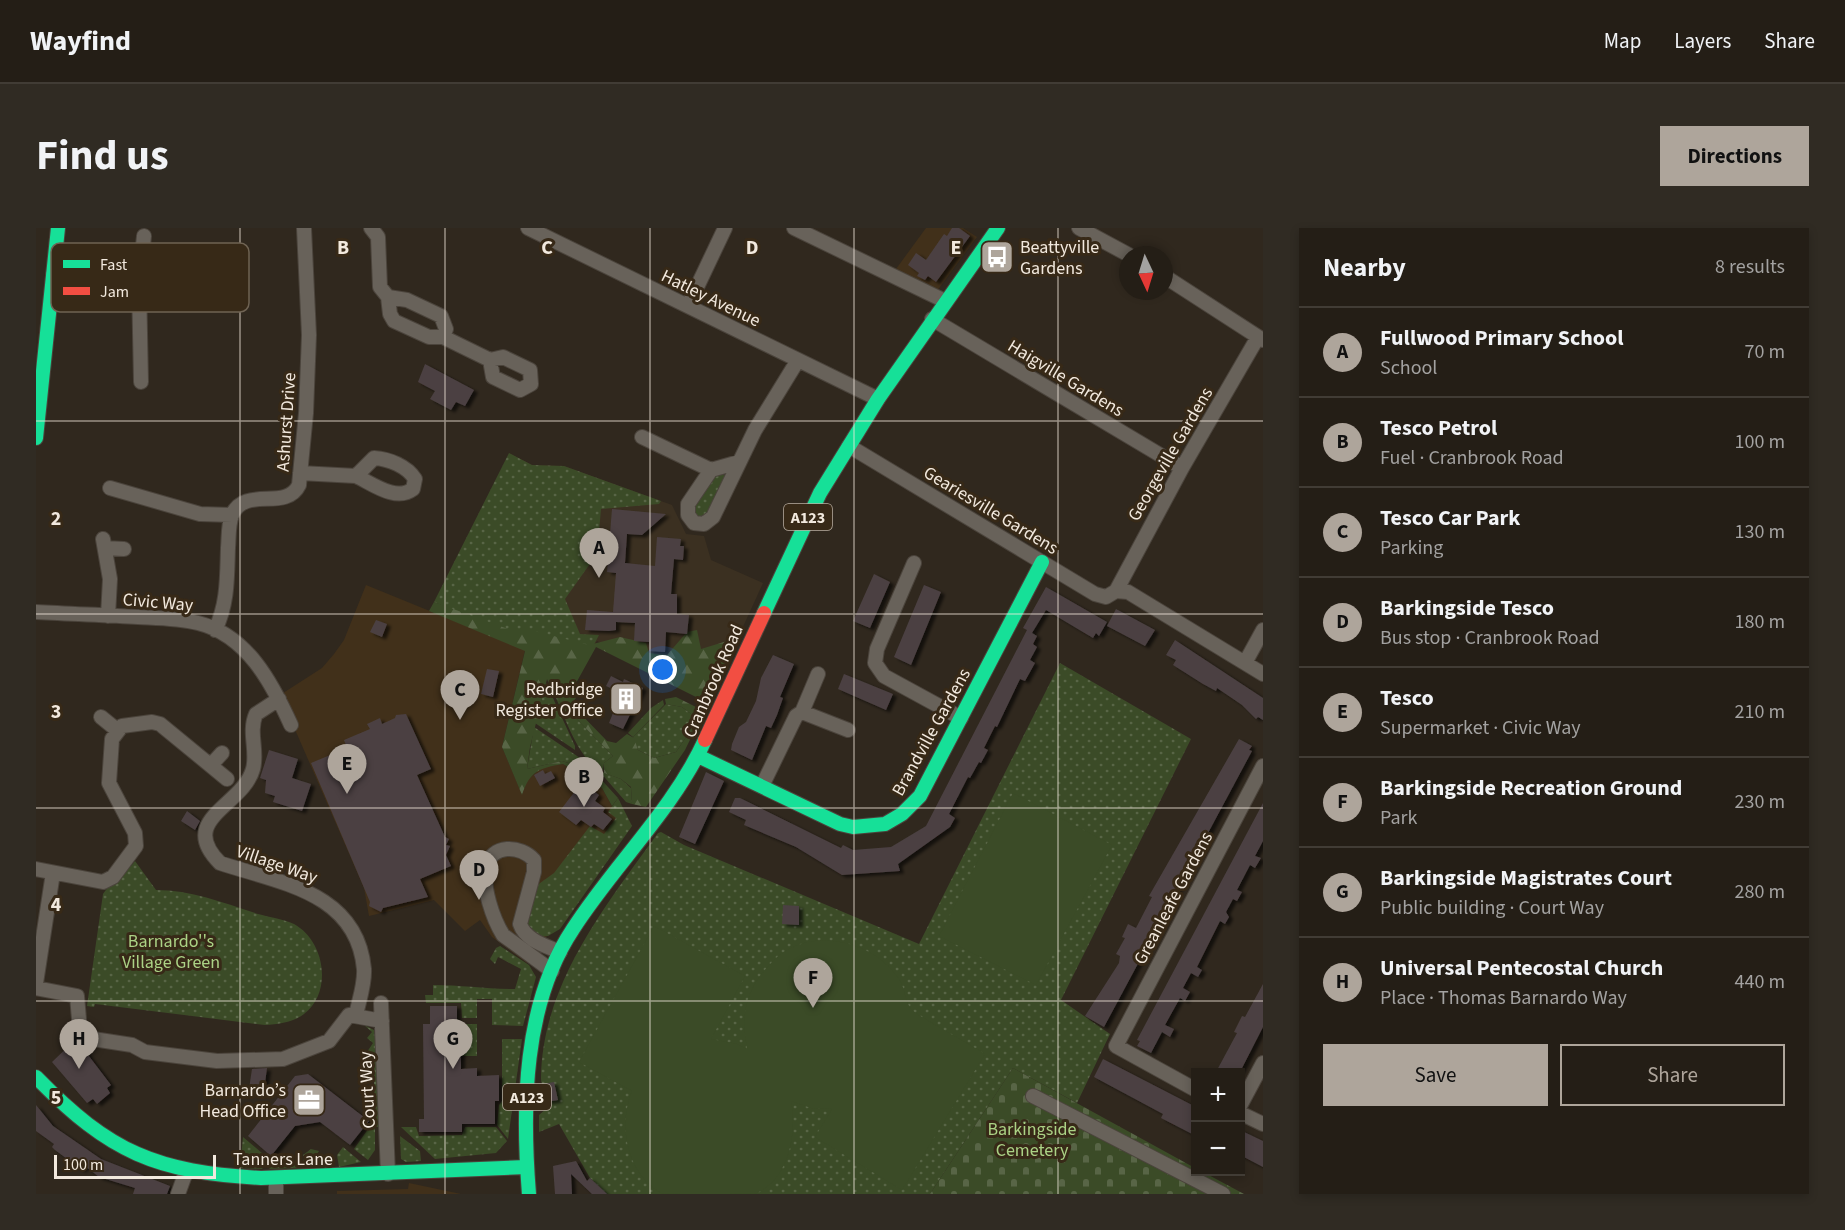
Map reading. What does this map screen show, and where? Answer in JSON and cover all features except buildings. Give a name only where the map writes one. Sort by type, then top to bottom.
[{"type":"street","points":[[56,243],[58,228]]},
{"type":"street","name":"Ashurst Drive","points":[[232,515],[242,504],[253,500],[289,497],[294,494],[299,485],[306,413],[309,335],[304,228]]},
{"type":"street","points":[[371,228],[378,237],[380,287],[388,297],[390,314],[394,321],[429,337],[443,337],[490,360]]},
{"type":"street","name":"Hatley Avenue","points":[[528,228],[878,399]]},
{"type":"street","points":[[688,306],[724,228]]},
{"type":"street","points":[[794,228],[945,301]]},
{"type":"street","name":"Cranbrook Road","points":[[526,1167],[525,1139],[531,1054],[552,971],[560,952],[570,933],[681,783],[698,756],[820,493],[878,399],[998,228]]},
{"type":"street","points":[[1079,228],[1119,250]]},
{"type":"street","points":[[143,243],[144,236]]},
{"type":"street","points":[[1173,282],[1261,338]]},
{"type":"street","points":[[36,438],[51,294]]},
{"type":"street","points":[[388,297],[407,300],[441,316],[446,329],[443,337]]},
{"type":"street","points":[[140,312],[141,382]]},
{"type":"street","name":"Haigville Gardens","points":[[932,320],[1182,468]]},
{"type":"street","name":"Georgeville Gardens","points":[[1116,591],[1182,468],[1261,338]]},
{"type":"street","points":[[739,462],[711,470],[688,504],[688,515],[694,523],[704,524],[713,517],[755,430],[798,360]]},
{"type":"street","points":[[642,437],[711,470]]},
{"type":"street","name":"Geariesville Gardens","points":[[849,446],[1095,594],[1106,597],[1116,591],[1128,592],[1246,661],[1263,674]]},
{"type":"street","points":[[300,473],[356,476]]},
{"type":"street","points":[[110,488],[200,514],[232,515],[225,599],[215,630]]},
{"type":"street","points":[[108,616],[110,579],[104,543],[124,549]]},
{"type":"street","name":"Brandville Gardens","points":[[698,756],[840,824],[863,829],[884,826],[904,815],[920,796],[1042,562]]},
{"type":"street","points":[[907,570],[877,649],[875,663],[884,676],[961,718]]},
{"type":"street","name":"Civic Way","points":[[36,612],[176,620],[199,623],[215,630],[248,654],[263,671],[291,725]]},
{"type":"street","points":[[1246,661],[1263,630]]},
{"type":"street","points":[[762,786],[792,721],[802,712],[818,674]]},
{"type":"street","name":"Village Way","points":[[279,699],[260,710],[254,720],[254,762],[251,776],[207,825],[204,841],[209,853],[220,863],[306,892],[327,902],[344,918],[357,937],[364,969],[356,1015]]},
{"type":"street","points":[[802,712],[848,730]]},
{"type":"street","points":[[101,717],[117,730]]},
{"type":"street","points":[[36,869],[103,882],[113,877],[134,850],[135,832],[109,783],[112,739],[117,730],[128,724],[160,724],[227,779]]},
{"type":"street","points":[[211,765],[222,753]]},
{"type":"street","name":"Greanleafe Gardens","points":[[1191,1087],[1116,1047],[1263,766]]},
{"type":"street","points":[[552,971],[507,939],[498,927],[485,878],[488,861],[493,855],[507,849],[517,849],[527,852],[534,860],[534,872],[520,924],[522,930],[535,941],[560,952]]},
{"type":"street","points":[[36,983],[53,873]]},
{"type":"street","points":[[36,988],[77,996],[80,1031],[93,1039],[132,1045],[145,1052],[217,1062],[293,1057],[329,1041],[349,1015],[382,1021]]},
{"type":"street","name":"Court Way","points":[[381,1003],[388,1174]]},
{"type":"street","points":[[1245,1097],[1263,1063]]},
{"type":"street","name":"Tanners Lane","points":[[36,1077],[69,1113],[94,1132],[130,1152],[186,1172],[232,1178],[276,1178],[526,1167]]},
{"type":"street","points":[[1033,1096],[1223,1194]]},
{"type":"street","points":[[1245,1115],[1263,1124]]},
{"type":"street","name":"A123","points":[[526,1167],[529,1194]]},
{"type":"street","points":[[178,1194],[186,1172]]},
{"type":"street","points":[[276,1178],[276,1194]]},
{"type":"shaded area","points":[[926,228],[963,228],[977,237],[937,291],[896,269]]},
{"type":"shaded area","points":[[509,453],[532,465],[564,466],[672,505],[686,534],[704,536],[711,560],[763,583],[710,699],[597,641],[583,666]]},
{"type":"shaded area","points":[[366,585],[525,650],[502,747],[522,794],[527,780],[542,767],[563,764],[602,788],[619,819],[555,925],[527,963],[492,937],[480,920],[465,931],[434,900],[369,916],[364,888],[280,695],[322,668],[334,654],[344,640]]},
{"type":"shaded area","points":[[409,1183],[461,1194],[337,1194],[337,1191],[408,1189]]},
{"type":"green space","points":[[509,453],[532,465],[564,466],[661,501],[659,504],[601,509],[597,554],[565,599],[580,634],[599,635],[583,666],[434,602]]},
{"type":"green space","points":[[722,473],[725,476],[707,518],[695,518],[692,507],[714,474]]},
{"type":"green space","points":[[434,602],[511,630],[534,631],[589,645],[620,637],[646,643],[649,653],[667,655],[687,632],[697,630],[701,649],[737,638],[708,703],[596,647],[570,694],[576,698],[571,704],[607,741],[616,743],[627,734],[634,738],[638,750],[654,758],[676,752],[693,727],[691,714],[682,707],[666,704],[665,699],[676,697],[704,711],[685,750],[646,807],[632,804],[631,787],[621,779],[604,773],[604,763],[613,756],[556,698],[547,679],[530,747],[527,769],[562,761],[581,767],[588,765],[618,798],[612,806],[602,788],[563,764],[536,772],[528,781],[522,795],[502,747],[525,651],[429,611]]},
{"type":"green space","points":[[1060,663],[1191,739],[1061,1000],[1110,1034],[1077,1103],[1013,1068],[930,1194],[607,1194],[590,1178],[559,1124],[539,1132],[539,1115],[547,1108],[541,1078],[544,1043],[552,1010],[580,947],[598,917],[658,833],[661,832],[684,845],[919,944]]},
{"type":"green space","points":[[546,683],[575,746],[575,750],[535,723]]},
{"type":"green space","points":[[556,698],[613,756],[604,763],[603,770],[595,767],[581,750]]},
{"type":"green space","points":[[663,700],[664,705],[633,737],[628,733],[651,708]]},
{"type":"green space","points":[[666,704],[682,707],[691,714],[693,727],[676,752],[654,758],[638,750],[633,737]]},
{"type":"green space","points":[[534,727],[588,765],[582,767],[562,761],[527,769]]},
{"type":"green space","points":[[599,771],[621,779],[631,788],[632,804],[626,802]]},
{"type":"green space","points":[[1013,793],[1112,845],[1036,985],[939,936]]},
{"type":"green space","points":[[618,798],[632,826],[560,929],[548,936],[537,937],[527,924],[536,886],[554,873],[590,826],[604,834],[616,818],[608,812]]},
{"type":"green space","name":"Barnardo''s Village Green","points":[[135,861],[156,890],[182,892],[207,898],[290,922],[305,932],[313,942],[322,967],[319,993],[313,1005],[295,1019],[265,1025],[95,1004],[94,1007],[87,1006],[103,894]]},
{"type":"green space","points":[[654,926],[745,976],[711,1039],[737,1044],[747,1049],[745,1013],[756,982],[772,962],[786,950],[803,943],[820,941],[856,946],[873,954],[899,979],[911,1009],[985,1054],[902,1190],[815,1137],[832,1109],[811,1108],[791,1101],[793,1126],[789,1153],[777,1177],[757,1193],[661,1193],[649,1184],[633,1161],[628,1147],[626,1118],[632,1091],[579,1062]]},
{"type":"green space","points":[[500,946],[529,965],[536,977],[523,1026],[492,1025],[492,999],[477,999],[477,1018],[462,1018],[461,1003],[426,1003],[425,995],[433,995],[433,985],[515,989],[521,969],[498,957],[495,964],[490,959],[496,948]]},
{"type":"green space","points":[[461,1024],[477,1024],[477,1056],[461,1056]]},
{"type":"green space","points":[[364,1025],[374,1030],[379,1067],[379,1127],[375,1127],[375,1150],[368,1160],[354,1149],[373,1122],[363,1114],[374,1114],[374,1070],[371,1065],[375,1059],[367,1052],[373,1043],[367,1038],[372,1032]]},
{"type":"green space","points":[[502,1039],[522,1039],[508,1139],[497,1125],[499,1105],[502,1101]]},
{"type":"green space","name":"Barkingside Cemetery","points":[[1013,1068],[1191,1166],[1191,1176],[1210,1176],[1244,1194],[930,1194]]},
{"type":"green space","points":[[401,1127],[416,1127],[419,1136],[462,1135],[465,1127],[496,1127],[507,1141],[496,1153],[435,1159]]},
{"type":"green space","points":[[400,1136],[420,1151],[421,1161],[406,1162],[401,1159]]},
{"type":"green space","points":[[243,1137],[269,1159],[262,1169],[240,1168]]},
{"type":"green space","points":[[343,1147],[361,1162],[339,1167],[337,1155]]},
{"type":"green space","points":[[311,1149],[319,1151],[317,1154],[322,1158],[326,1157],[326,1167],[269,1169],[281,1154],[294,1166],[298,1161],[301,1163],[305,1158],[303,1155]]},
{"type":"traffic: fast","points":[[56,243],[58,228]]},
{"type":"traffic: fast","points":[[764,613],[820,493],[878,399],[998,228]]},
{"type":"traffic: fast","points":[[36,438],[51,295]]},
{"type":"traffic: fast","points":[[698,756],[840,824],[853,827],[885,824],[902,814],[920,796],[1042,562]]},
{"type":"traffic: fast","points":[[529,1194],[526,1127],[530,1057],[535,1023],[556,958],[589,905],[677,790],[705,740]]},
{"type":"traffic: fast","points":[[36,1077],[63,1103],[112,1141],[137,1154],[192,1170],[261,1178],[526,1167]]},
{"type":"traffic: jam","points":[[705,740],[764,613]]},
{"type":"place","name":"Beattyville Gardens","points":[[997,257]]},
{"type":"place","name":"Fullwood Primary School","points":[[599,578]]},
{"type":"place","name":"Redbridge Register Office","points":[[626,699]]},
{"type":"place","name":"Tesco Car Park","points":[[460,720]]},
{"type":"place","name":"Tesco","points":[[347,794]]},
{"type":"place","name":"Tesco Petrol","points":[[584,807]]},
{"type":"place","name":"Barkingside Tesco","points":[[479,900]]},
{"type":"place","name":"Barkingside Recreation Ground","points":[[813,1008]]},
{"type":"place","name":"Universal Pentecostal Church","points":[[79,1069]]},
{"type":"place","name":"Barkingside Magistrates Court","points":[[453,1069]]},
{"type":"place","name":"Barnardo’s Head Office","points":[[309,1100]]}]
